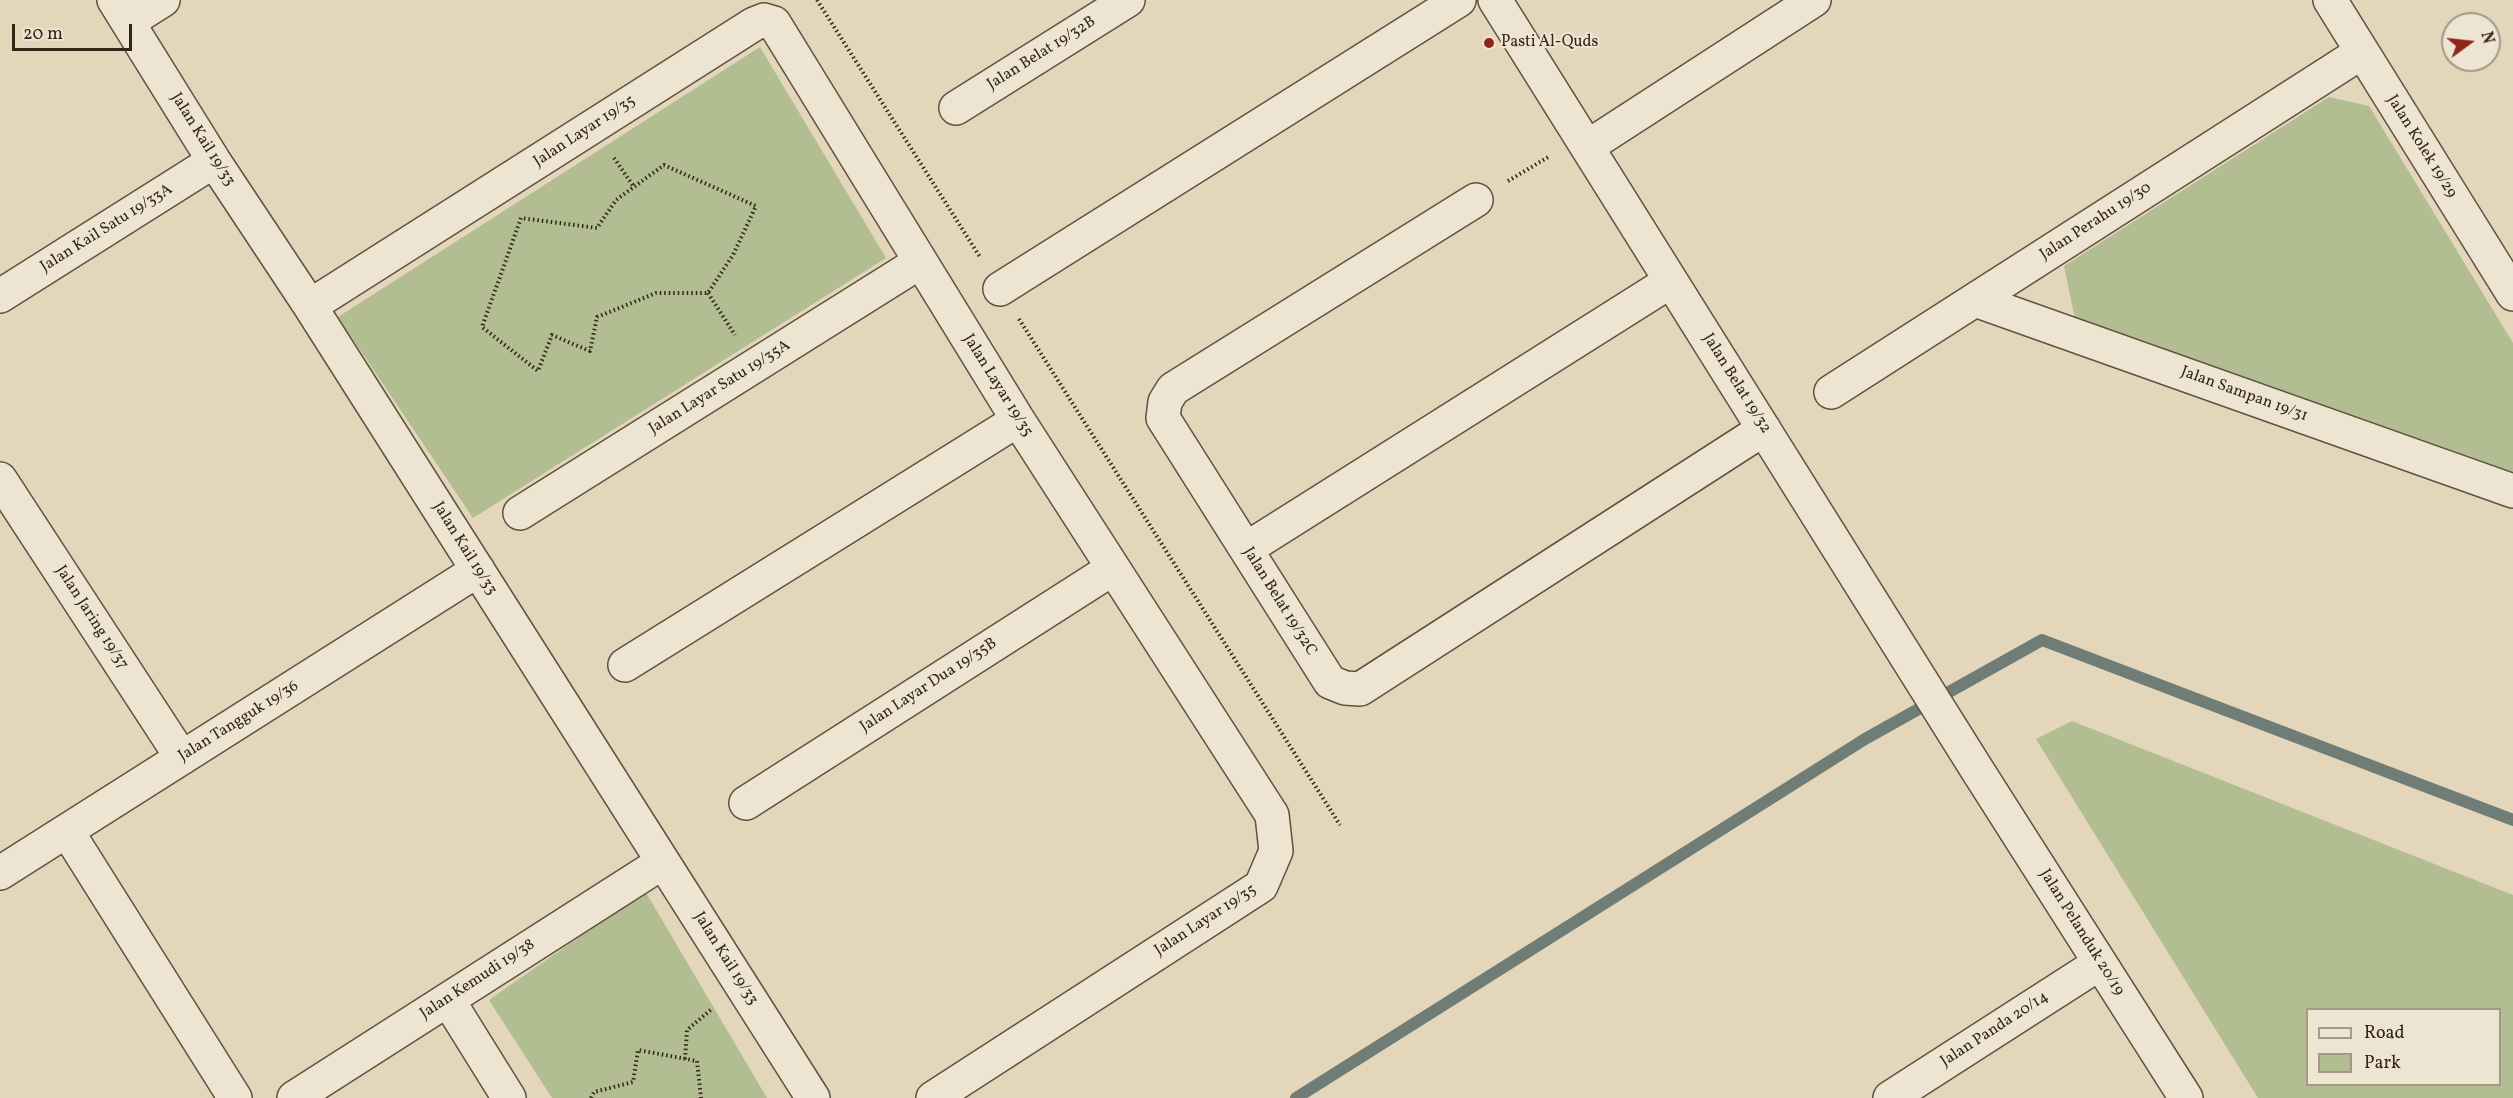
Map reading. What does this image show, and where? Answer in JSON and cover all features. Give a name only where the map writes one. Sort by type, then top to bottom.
[{"type":"street","points":[[121,11],[163,0]]},
{"type":"street","name":"Jalan Belat 19/32B","points":[[956,108],[1128,0]]},
{"type":"street","points":[[1000,289],[1459,0]]},
{"type":"street","name":"Jalan Belat 19/32","points":[[1495,0],[1976,768]]},
{"type":"street","points":[[1584,142],[1814,0]]},
{"type":"street","name":"Jalan Kolek 19/29","points":[[2330,0],[2513,294]]},
{"type":"street","name":"Jalan Kail 19/33","points":[[121,11],[214,161],[310,306],[813,1098]]},
{"type":"street","name":"Jalan Layar 19/35","points":[[310,306],[754,24],[764,20],[774,23],[1018,420],[1272,815],[1276,851],[1261,886],[933,1098]]},
{"type":"street","name":"Jalan Perahu 19/30","points":[[1831,392],[2362,52]]},
{"type":"street","name":"Jalan Kail Satu 19/33A","points":[[0,296],[214,161]]},
{"type":"street","name":"Jalan Belat 19/32C","points":[[1476,200],[1173,389],[1165,402],[1163,418],[1330,682],[1345,688],[1360,689],[1764,429]]},
{"type":"street","name":"Jalan Layar Satu 19/35A","points":[[520,513],[920,262]]},
{"type":"street","points":[[1246,549],[1671,281]]},
{"type":"street","name":"Jalan Sampan 19/31","points":[[1975,300],[2513,491]]},
{"type":"street","points":[[625,665],[1018,420]]},
{"type":"street","name":"Jalan Jaring 19/37","points":[[0,479],[183,758]]},
{"type":"street","name":"Jalan Layar Dua 19/35B","points":[[746,803],[1113,569]]},
{"type":"street","name":"Jalan Tangguk 19/36","points":[[0,873],[478,570]]},
{"type":"street","name":"Jalan Pelanduk 20/19","points":[[1976,768],[2186,1098]]},
{"type":"street","points":[[67,831],[235,1098]]},
{"type":"street","name":"Jalan Kemudi 19/38","points":[[294,1098],[663,862]]},
{"type":"street","name":"Jalan Panda 20/14","points":[[1890,1098],[2100,963]]},
{"type":"street","points":[[448,1000],[509,1098]]},
{"type":"path","points":[[817,0],[1340,825]]},
{"type":"path","points":[[1476,200],[1584,142]]},
{"type":"path","points":[[664,165],[756,206],[732,255],[708,293],[656,293],[597,317],[590,351],[552,335],[538,371],[482,327],[521,218],[597,228],[616,200],[664,165]]},
{"type":"path","points":[[708,293],[737,339]]},
{"type":"path","points":[[685,1059],[687,1030],[714,1007]]},
{"type":"path","points":[[591,1098],[594,1092],[633,1082],[638,1050],[697,1061],[701,1098]]},
{"type":"green space","points":[[760,47],[886,258],[473,518],[338,317]]},
{"type":"green space","points":[[2329,97],[2369,106],[2513,343],[2513,473],[2075,319],[2064,266]]},
{"type":"green space","points":[[2072,721],[2513,895],[2513,1098],[2258,1098],[2036,739]]},
{"type":"green space","points":[[645,891],[767,1098],[552,1098],[489,1000]]},
{"type":"waterway","points":[[1296,1098],[1865,739],[2042,640],[2513,820]]},
{"type":"place","name":"Pasti Al-Quds","points":[[1489,43]]}]
